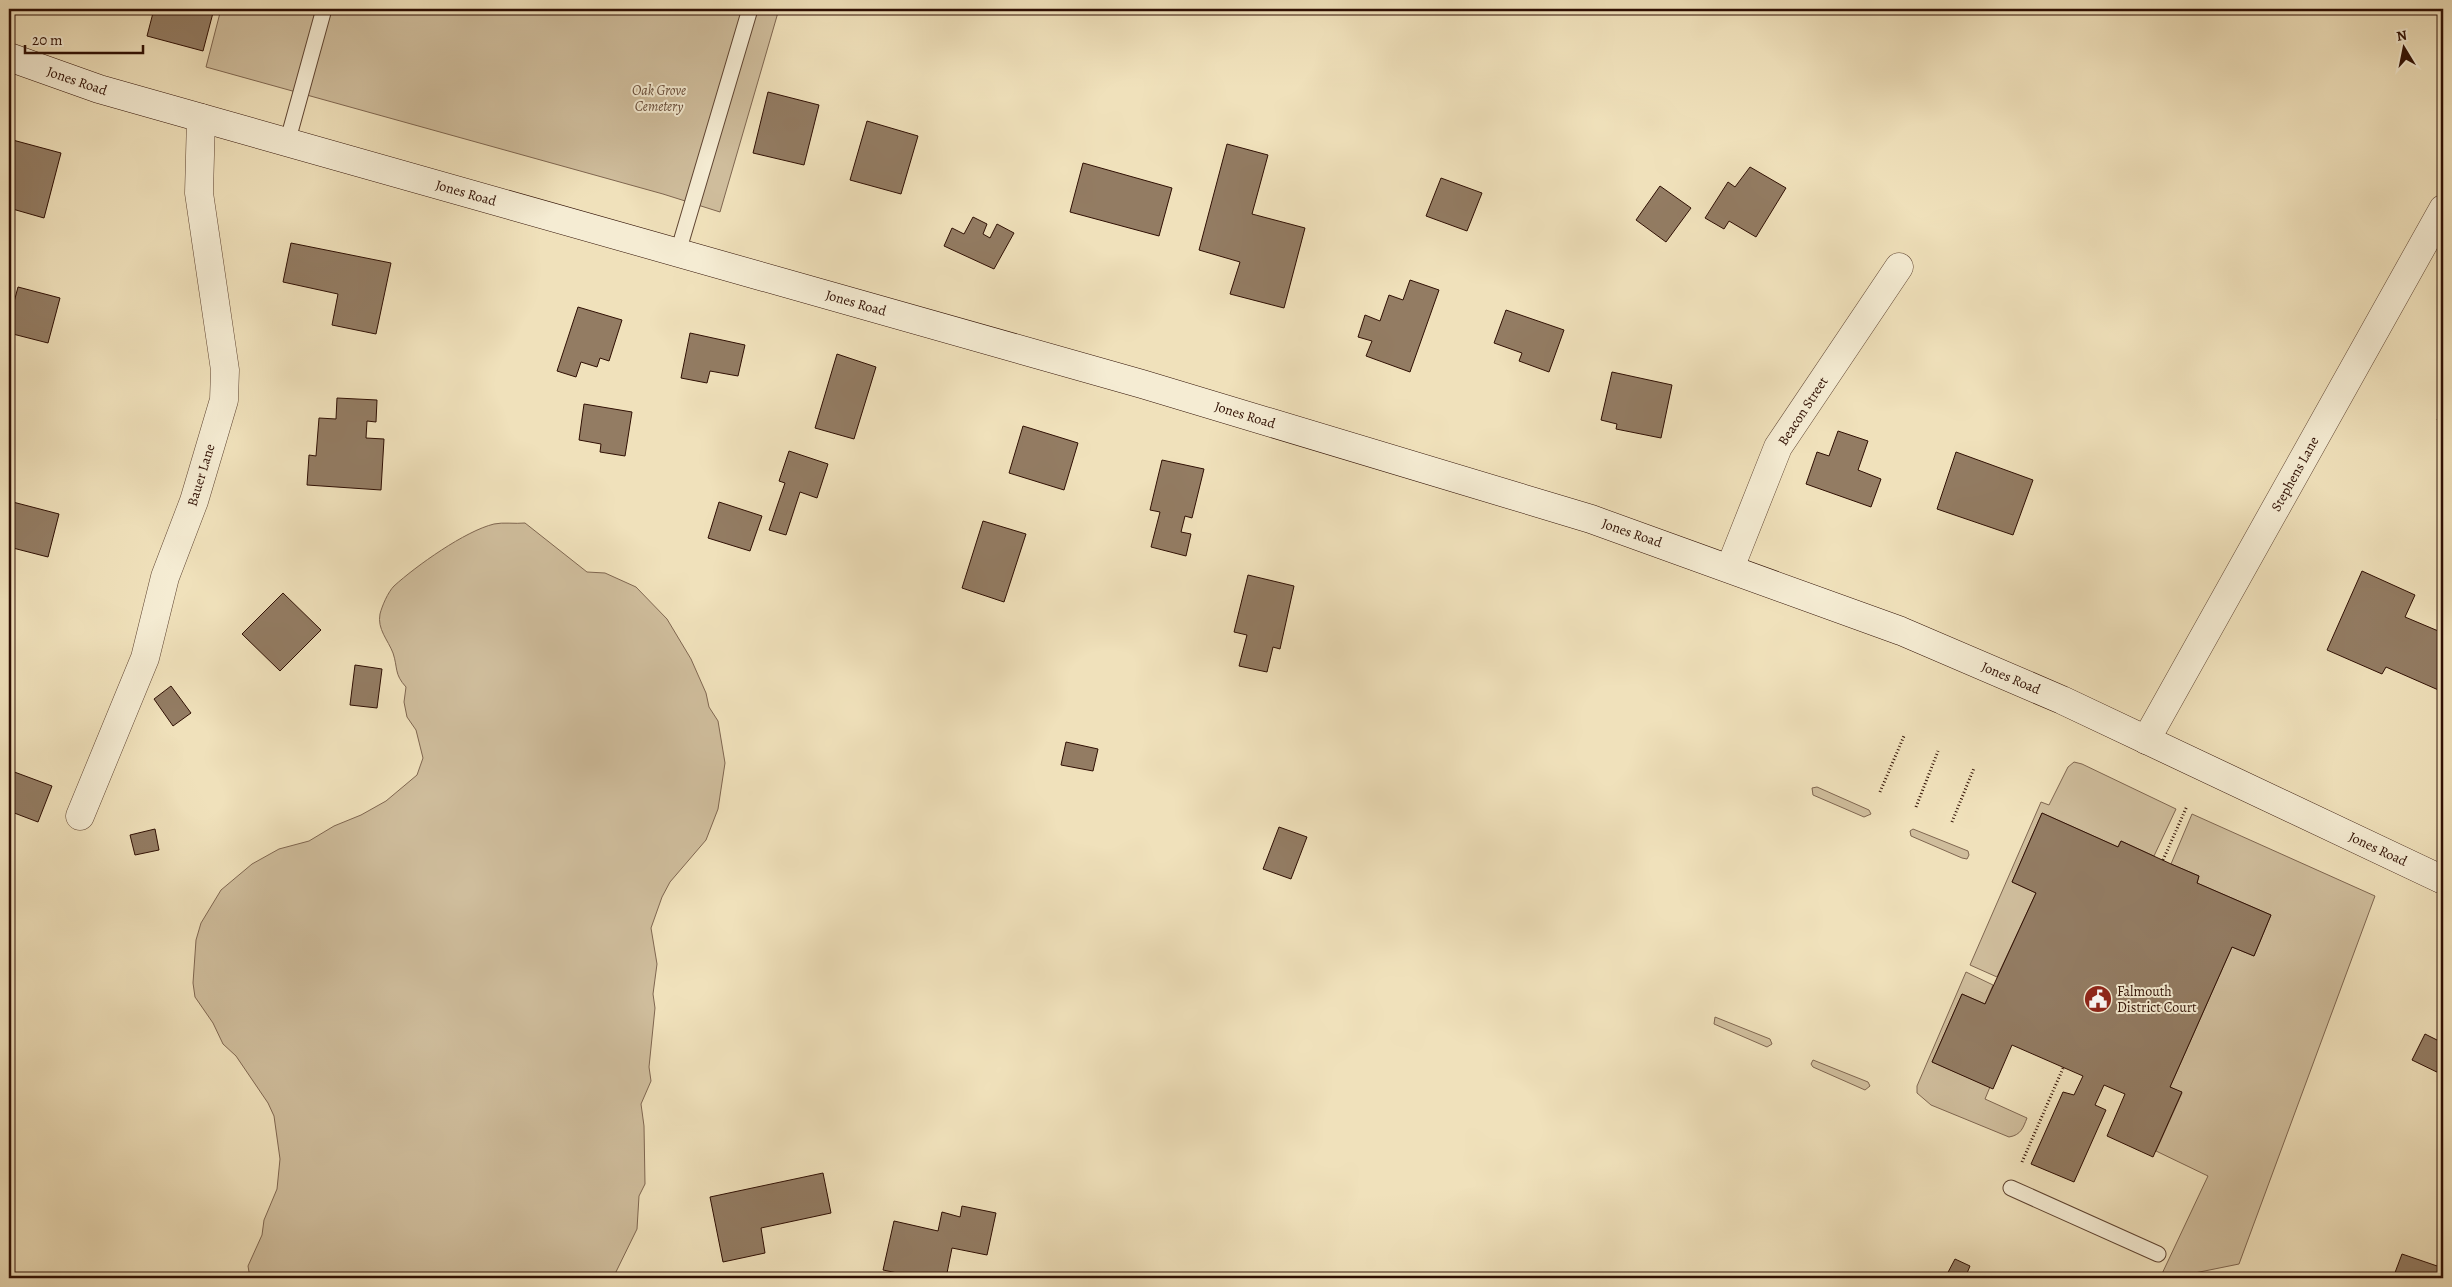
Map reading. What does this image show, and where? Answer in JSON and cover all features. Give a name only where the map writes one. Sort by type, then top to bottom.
[{"type":"main road","name":"Jones Road","points":[[9,57],[99,89],[678,252],[1301,432],[1591,519],[1901,630],[2062,700],[2443,880]]},
{"type":"main road","name":"Bauer Lane","points":[[80,816],[145,658],[166,576],[194,501],[224,400],[225,370],[198,193],[201,118]]},
{"type":"main road","name":"Stephens Lane","points":[[2146,740],[2443,209]]},
{"type":"main road","name":"Beacon Street","points":[[1730,568],[1778,447],[1899,267]]},
{"type":"lane","points":[[287,143],[324,9]]},
{"type":"lane","points":[[678,252],[750,9]]},
{"type":"lane","points":[[2011,1188],[2158,1254]]},
{"type":"path","points":[[1880,792],[1904,736]]},
{"type":"path","points":[[1916,807],[1938,751]]},
{"type":"path","points":[[1952,822],[1974,768]]},
{"type":"path","points":[[2163,860],[2187,806]]},
{"type":"path","points":[[2011,1188],[2064,1066]]},
{"type":"green space","name":"Oak Grove Cemetery","points":[[221,9],[779,9],[720,212],[663,194],[206,67]]},
{"type":"green space","points":[[525,523],[587,572],[605,573],[636,587],[667,619],[691,659],[706,693],[709,707],[718,721],[725,763],[718,809],[706,840],[670,882],[662,897],[651,928],[657,964],[653,994],[655,1008],[649,1067],[651,1081],[641,1104],[644,1126],[645,1184],[639,1196],[637,1229],[613,1278],[250,1278],[248,1266],[262,1235],[264,1220],[277,1189],[280,1159],[274,1116],[268,1103],[236,1056],[223,1044],[213,1023],[195,997],[193,983],[196,940],[201,923],[221,890],[252,864],[279,849],[309,841],[334,826],[361,815],[386,801],[417,775],[423,758],[416,730],[407,717],[404,702],[406,687],[398,674],[393,653],[380,625],[379,619],[384,603],[394,586],[428,559],[455,541],[494,524]]},
{"type":"green space","points":[[2074,762],[2082,764],[2176,809],[2154,856],[2121,841],[2118,847],[2042,813],[2012,882],[2036,893],[1997,977],[1970,965],[2041,802],[2049,805],[2068,767]]},
{"type":"green space","points":[[1817,787],[1869,810],[1871,814],[1864,817],[1813,795],[1812,788]]},
{"type":"green space","points":[[2192,814],[2375,896],[2239,1264],[2170,1278],[2160,1278],[2208,1176],[2156,1151],[2182,1093],[2170,1087],[2232,947],[2254,956],[2271,915],[2197,883],[2199,876],[2171,864]]},
{"type":"green space","points":[[1913,829],[1968,851],[1967,859],[1911,836],[1910,831]]},
{"type":"green space","points":[[1966,972],[1993,985],[1985,1004],[1962,994],[1932,1062],[1990,1087],[1985,1099],[2027,1118],[2021,1130],[2013,1136],[2009,1137],[1931,1105],[1917,1093],[1917,1086]]},
{"type":"green space","points":[[1715,1017],[1770,1039],[1772,1044],[1767,1047],[1714,1024]]},
{"type":"green space","points":[[1813,1060],[1868,1082],[1870,1086],[1865,1090],[1813,1067],[1811,1064]]},
{"type":"building","points":[[154,9],[214,9],[203,51],[147,36]]},
{"type":"building","points":[[768,92],[819,105],[804,165],[753,153]]},
{"type":"building","points":[[867,121],[918,136],[901,194],[850,180]]},
{"type":"building","points":[[9,139],[61,153],[44,218],[9,208]]},
{"type":"building","points":[[1227,144],[1268,155],[1252,214],[1305,228],[1284,308],[1230,294],[1240,262],[1199,250]]},
{"type":"building","points":[[1083,163],[1172,188],[1159,236],[1070,212]]},
{"type":"building","points":[[1750,167],[1786,188],[1756,237],[1729,221],[1724,229],[1705,218],[1728,182],[1735,187]]},
{"type":"building","points":[[1441,178],[1482,193],[1467,231],[1426,216]]},
{"type":"building","points":[[1660,186],[1691,208],[1666,242],[1636,220]]},
{"type":"building","points":[[973,217],[987,224],[983,234],[990,238],[997,224],[1014,233],[994,269],[944,246],[952,228],[964,234]]},
{"type":"building","points":[[291,243],[391,263],[376,334],[332,325],[338,294],[283,282]]},
{"type":"building","points":[[1410,280],[1439,290],[1410,372],[1366,356],[1372,341],[1358,337],[1365,315],[1380,321],[1389,295],[1403,300]]},
{"type":"building","points":[[18,287],[60,298],[48,343],[9,333],[9,321]]},
{"type":"building","points":[[578,307],[622,320],[609,361],[600,358],[597,367],[581,362],[576,377],[557,371]]},
{"type":"building","points":[[1506,310],[1564,330],[1549,372],[1519,361],[1522,353],[1494,343]]},
{"type":"building","points":[[690,333],[745,345],[738,376],[710,371],[707,383],[681,378]]},
{"type":"building","points":[[837,354],[876,367],[854,439],[815,428]]},
{"type":"building","points":[[1612,372],[1672,385],[1661,438],[1616,429],[1617,424],[1601,420]]},
{"type":"building","points":[[337,398],[377,400],[376,422],[367,421],[366,438],[384,439],[381,490],[307,485],[309,455],[316,456],[319,418],[336,419]]},
{"type":"building","points":[[584,404],[632,412],[625,456],[600,452],[601,444],[579,440]]},
{"type":"building","points":[[2443,410],[2443,424],[2437,420]]},
{"type":"building","points":[[1023,426],[1078,443],[1064,490],[1009,473]]},
{"type":"building","points":[[1838,431],[1868,441],[1858,470],[1881,479],[1871,507],[1806,484],[1817,452],[1829,456]]},
{"type":"building","points":[[789,451],[828,464],[817,498],[800,492],[786,535],[769,530],[785,483],[779,481]]},
{"type":"building","points":[[1956,452],[2033,480],[2013,535],[1937,509]]},
{"type":"building","points":[[1162,460],[1204,469],[1192,518],[1185,516],[1181,532],[1191,534],[1186,556],[1151,547],[1160,512],[1150,510]]},
{"type":"building","points":[[9,501],[59,514],[48,557],[9,547]]},
{"type":"building","points":[[719,502],[762,516],[750,551],[708,538]]},
{"type":"building","points":[[983,521],[1026,534],[1004,602],[962,588]]},
{"type":"building","points":[[2362,571],[2415,595],[2405,617],[2443,633],[2443,692],[2386,667],[2382,674],[2327,650]]},
{"type":"building","points":[[1248,575],[1294,586],[1280,649],[1273,647],[1267,672],[1239,666],[1247,635],[1234,632]]},
{"type":"building","points":[[283,593],[321,630],[280,671],[242,634]]},
{"type":"building","points":[[355,665],[382,669],[377,708],[350,705]]},
{"type":"building","points":[[171,686],[191,713],[173,726],[154,699]]},
{"type":"building","points":[[1066,742],[1098,749],[1093,771],[1061,765]]},
{"type":"building","points":[[9,770],[52,786],[38,822],[9,811]]},
{"type":"building","name":"Falmouth District Court","points":[[2042,813],[2118,847],[2121,841],[2199,876],[2197,883],[2271,915],[2254,956],[2232,947],[2170,1087],[2182,1092],[2153,1157],[2107,1136],[2125,1094],[2104,1085],[2095,1105],[2106,1110],[2074,1182],[2031,1164],[2063,1092],[2074,1095],[2083,1076],[2012,1045],[1993,1089],[1932,1062],[1962,994],[1985,1004],[2036,893],[2012,882]]},
{"type":"building","points":[[1279,827],[1307,837],[1291,879],[1263,869]]},
{"type":"building","points":[[155,829],[159,850],[135,855],[130,835]]},
{"type":"building","points":[[2425,1034],[2443,1043],[2443,1075],[2412,1060]]},
{"type":"building","points":[[823,1173],[831,1213],[761,1228],[765,1253],[723,1262],[710,1197]]},
{"type":"building","points":[[962,1206],[996,1213],[987,1255],[952,1248],[946,1278],[921,1278],[883,1270],[894,1221],[938,1231],[942,1212],[960,1217]]},
{"type":"building","points":[[2402,1254],[2443,1268],[2443,1278],[2393,1278]]},
{"type":"building","points":[[1955,1259],[1970,1266],[1965,1278],[1945,1278]]},
{"type":"place","name":"Falmouth District Court","points":[[2098,999]]}]
